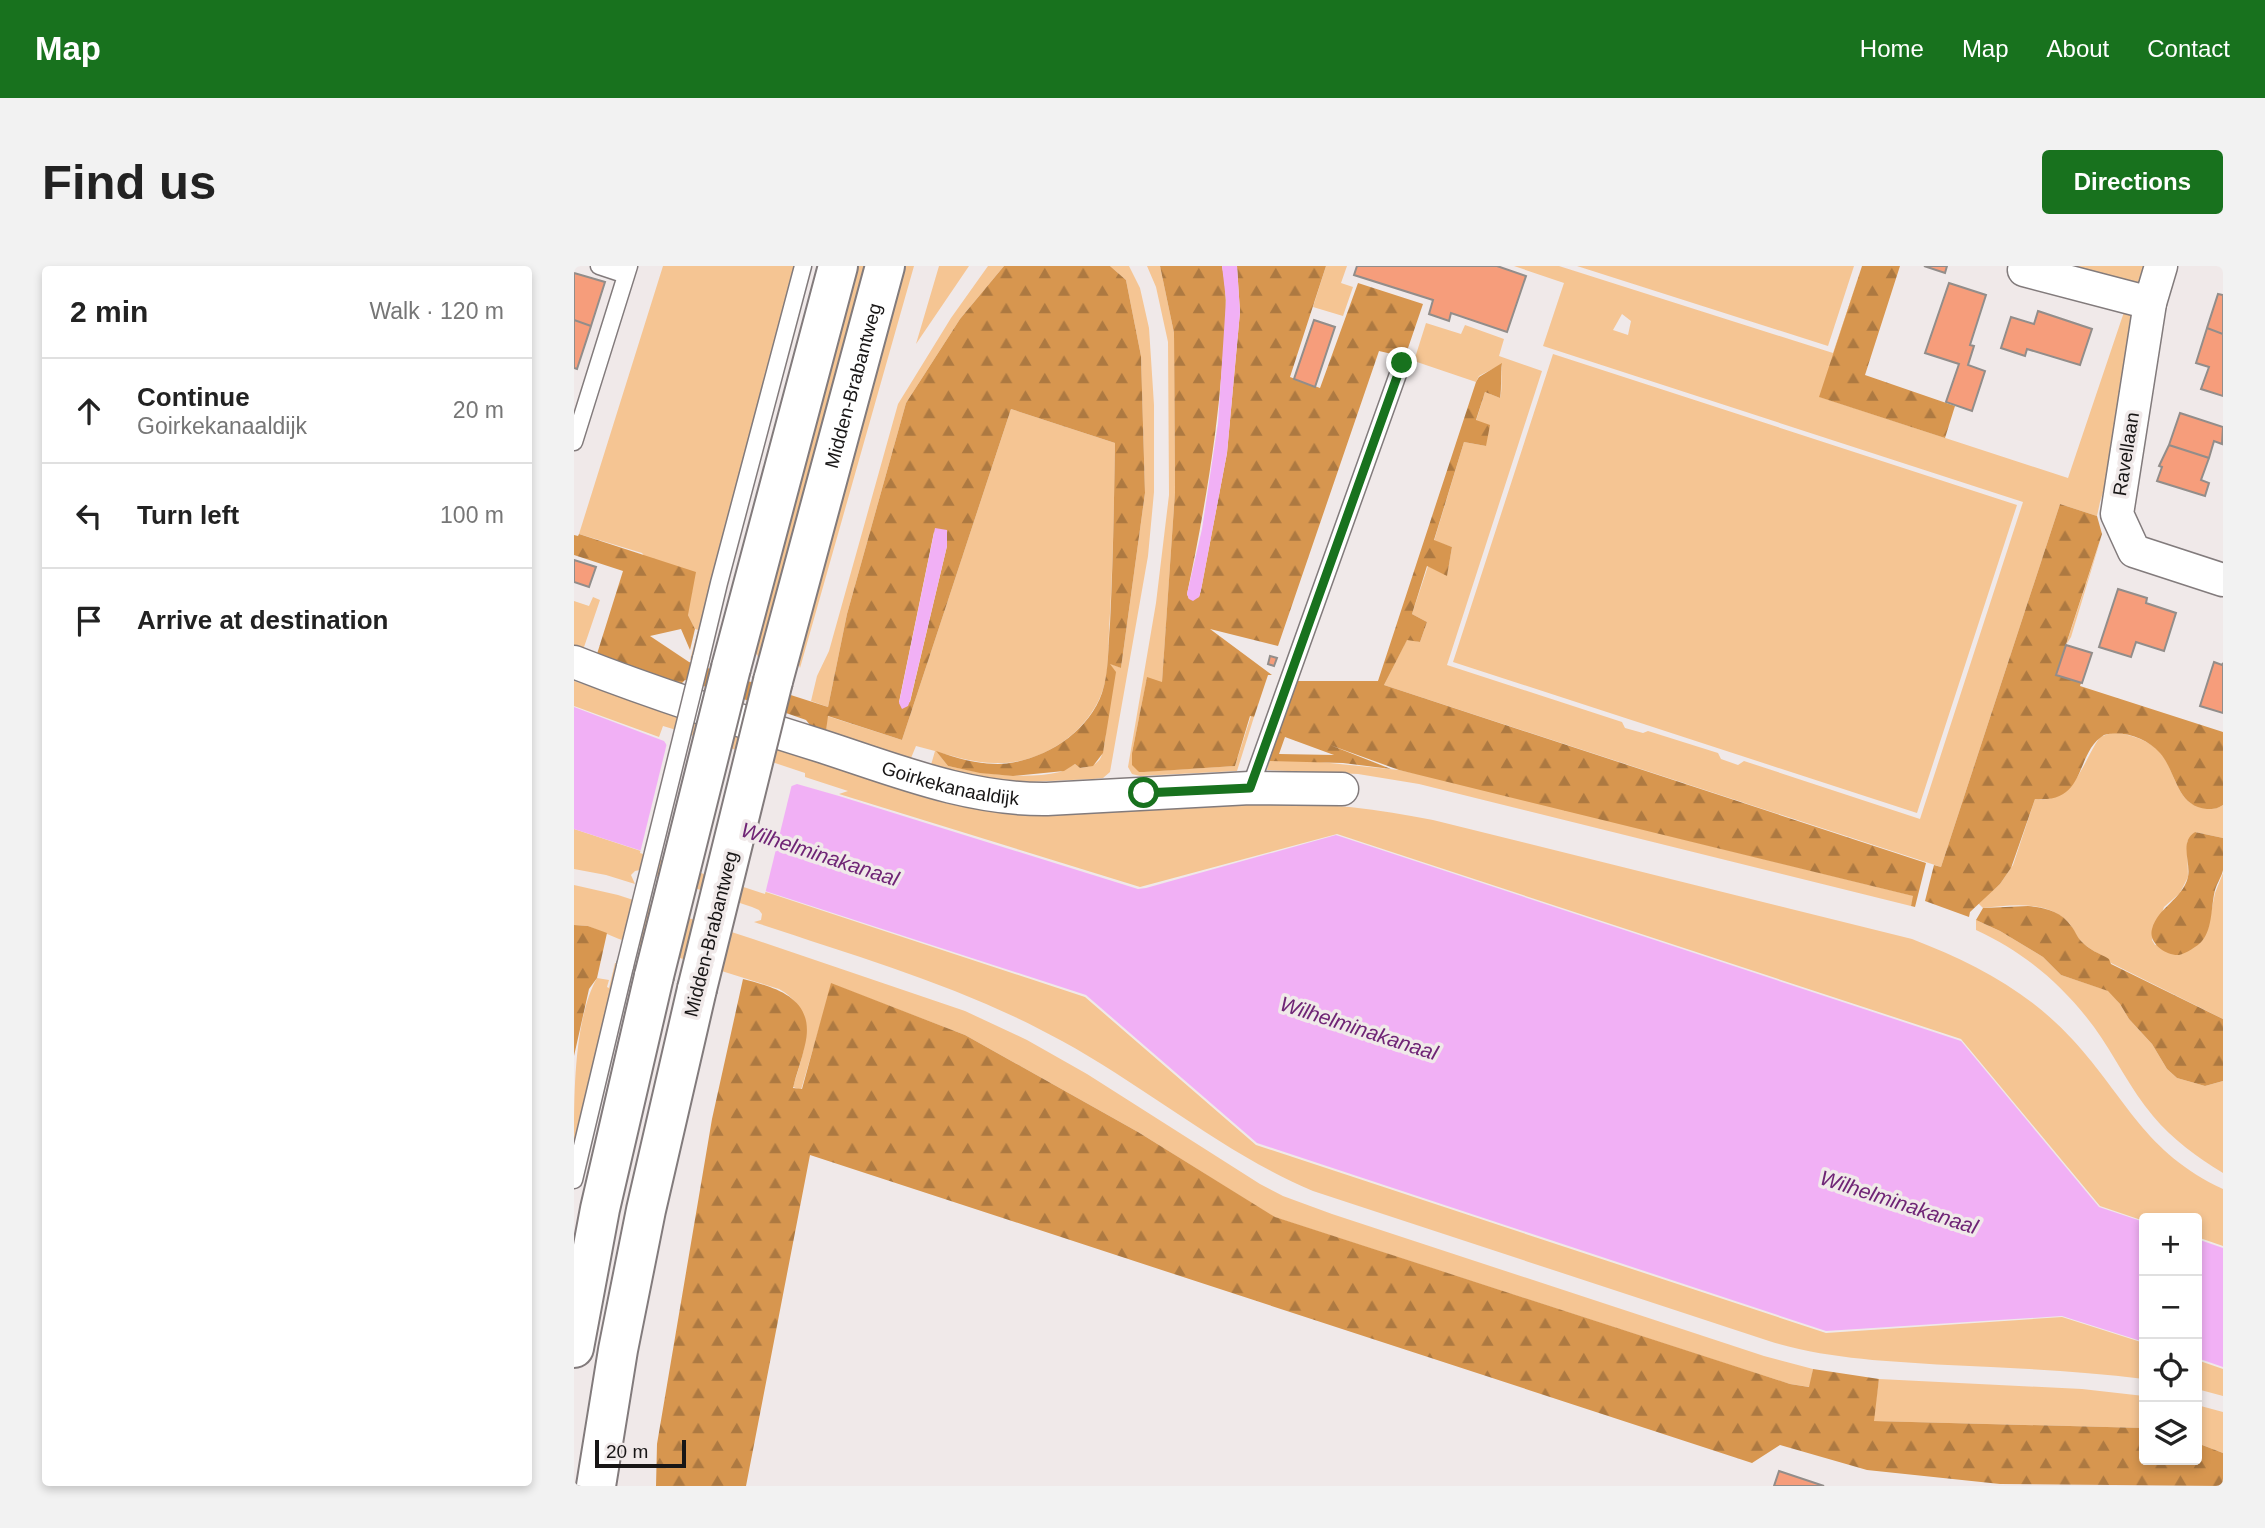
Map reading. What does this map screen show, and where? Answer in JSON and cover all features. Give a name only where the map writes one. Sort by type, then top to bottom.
[{"type":"main road","points":[[574,1349],[639,971],[716,663],[838,266]]},
{"type":"main road","name":"Midden-Brabantweg","points":[[596,1486],[618,1350],[696,989],[773,681],[884,266]]},
{"type":"street","name":"Ravellaan","points":[[2161,266],[2150,303],[2117,514],[2134,551],[2223,580]]},
{"type":"street","points":[[2024,270],[2150,303]]},
{"type":"street","name":"Goirkekanaaldijk","points":[[574,662],[667,697],[958,790],[988,795],[1047,799],[1250,788],[1342,789]]},
{"type":"lane","points":[[574,442],[628,270],[600,266]]},
{"type":"lane","points":[[716,663],[719,583],[803,266]]},
{"type":"lane","points":[[1250,788],[1402,363]]},
{"type":"lane","points":[[574,384],[590,389]]},
{"type":"lane","points":[[574,1180],[639,971]]},
{"type":"shaded area","points":[[663,266],[796,266],[736,487],[693,661],[690,660],[698,630],[642,553],[579,534]]},
{"type":"shaded area","points":[[856,266],[868,266],[764,641],[758,658],[757,654],[753,657]]},
{"type":"shaded area","points":[[906,266],[914,266],[800,668],[799,665],[796,667]]},
{"type":"shaded area","points":[[939,266],[969,266],[916,344]]},
{"type":"shaded area","points":[[988,266],[1004,266],[960,319],[906,403],[847,614],[828,707],[811,701],[817,676],[829,651],[898,404],[951,318]]},
{"type":"shaded area","points":[[1110,266],[1129,266],[1140,288],[1149,328],[1154,405],[1154,492],[1148,556],[1110,772],[1103,778],[1093,779],[1007,781],[931,765],[935,751],[916,746],[911,758],[826,731],[827,716],[902,740],[1011,409],[1115,443],[1108,663],[1105,680],[1101,695],[1084,723],[1072,735],[1044,753],[1028,759],[995,763],[973,761],[937,752],[948,766],[1018,776],[1060,772],[1075,764],[1080,768],[1086,767],[1094,765],[1100,759],[1107,728],[1109,663],[1121,668],[1145,493],[1141,356],[1126,280]]},
{"type":"shaded area","points":[[1147,266],[1160,266],[1174,333],[1175,492],[1162,683],[1147,678],[1132,753],[1139,772],[1235,766],[1251,716],[1254,717],[1237,771],[1140,776],[1132,774],[1128,767],[1156,603],[1169,495],[1168,342],[1156,287]]},
{"type":"shaded area","points":[[1326,266],[1347,266],[1341,283],[1353,287],[1343,316],[1313,307]]},
{"type":"shaded area","points":[[1514,266],[1559,266],[1833,353],[1862,266],[1820,397],[2068,478],[2125,309],[2136,318],[2133,397],[2097,516],[2060,504],[1941,867],[1384,685],[1407,639],[1420,642],[1427,622],[1412,614],[1428,566],[1447,575],[1452,547],[1434,541],[1464,442],[1486,446],[1476,421],[1485,392],[1500,398],[1501,394],[1502,364],[1479,376],[1476,382],[1414,361],[1426,323],[1461,334],[1465,325],[1504,339],[1499,356],[1542,371],[1447,665],[1622,722],[1625,728],[1643,733],[1648,731],[1718,753],[1721,759],[1738,765],[1744,761],[1920,819],[2023,502],[1543,346],[1564,283]],"holes":[[[1622,314],[1631,321],[1628,335],[1613,330]]]},
{"type":"shaded area","points":[[1577,266],[1854,266],[1828,346]]},
{"type":"shaded area","points":[[2064,266],[2151,266],[2140,289]]},
{"type":"shaded area","points":[[1553,354],[2017,505],[1917,813],[1453,662]]},
{"type":"shaded area","points":[[2102,535],[2071,637],[2066,645]]},
{"type":"shaded area","points":[[593,597],[600,600],[583,650],[574,647],[574,601],[589,606]]},
{"type":"shaded area","points":[[574,681],[926,798],[965,807],[1044,814],[1243,803],[1315,804],[1433,820],[1912,939],[1999,980],[2056,1023],[2092,1062],[2155,1141],[2196,1174],[2223,1189],[2223,1246],[2202,1239],[2202,1213],[2139,1213],[2139,1219],[2100,1206],[1961,1039],[1337,834],[1140,887],[839,794],[848,791],[805,777],[805,773],[673,729],[663,726],[659,737],[574,706]]},
{"type":"shaded area","points":[[2111,733],[2138,738],[2156,748],[2166,760],[2177,786],[2194,805],[2213,809],[2223,805],[2223,838],[2195,832],[2187,842],[2188,877],[2180,893],[2164,907],[2152,940],[2155,945],[2208,928],[2215,893],[2223,873],[2223,1019],[2111,963],[2084,944],[2068,922],[2050,910],[2028,906],[1983,908],[1978,903],[2000,884],[2013,865],[2035,799],[2049,799],[2060,795],[2076,779],[2100,737]]},
{"type":"shaded area","points":[[1300,760],[1399,770],[1432,777],[1914,896],[1911,906],[1419,784],[1358,774],[1267,770],[1269,761]]},
{"type":"shaded area","points":[[574,829],[1085,997],[1256,1145],[1826,1333],[2062,1317],[2139,1341],[2139,1379],[1880,1360],[1813,1352],[1769,1341],[1313,1191],[1248,1158],[1094,1059],[1025,1022],[911,974],[754,922],[761,920],[762,914],[752,907],[640,870],[631,875],[635,884],[574,869]]},
{"type":"shaded area","points":[[574,885],[618,895],[965,1011],[1027,1040],[1087,1074],[1283,1196],[1764,1356],[1813,1369],[1810,1387],[1790,1384],[1749,1371],[1274,1217],[1138,1132],[965,1035],[832,984],[801,1090],[793,1087],[806,1033],[800,1009],[792,998],[779,989],[619,939],[588,926],[574,925]]},
{"type":"shaded area","points":[[1976,920],[2043,957],[2061,975],[2109,991],[2129,1019],[2152,1044],[2167,1069],[2177,1078],[2205,1086],[2223,1081],[2223,1173],[2186,1148],[2153,1116],[2094,1027],[2069,997],[2026,959],[1976,930]]},
{"type":"shaded area","points":[[615,963],[618,964],[574,1143],[577,1058],[584,1014],[597,978],[609,980],[609,988]]},
{"type":"shaded area","points":[[2202,1362],[2223,1369],[2223,1396],[2202,1390]]},
{"type":"shaded area","points":[[1879,1379],[2082,1389],[2139,1395],[2139,1428],[1873,1421]]},
{"type":"shaded area","points":[[2202,1406],[2223,1412],[2223,1453],[2202,1445]]},
{"type":"green space","points":[[1004,266],[1110,266],[1126,280],[1141,356],[1145,493],[1121,668],[1110,664],[1116,672],[1103,753],[1093,766],[1080,768],[1075,764],[1064,771],[1013,776],[980,773],[948,766],[936,751],[990,764],[1014,762],[1046,752],[1074,733],[1086,721],[1095,708],[1104,685],[1111,601],[1115,443],[1011,409],[902,740],[828,716],[826,731],[789,714],[685,680],[681,684],[677,683],[597,654],[623,571],[574,555],[574,535],[579,534],[696,572],[688,615],[695,629],[690,650],[681,629],[650,636],[689,662],[828,707],[847,614],[906,403],[960,319]],"holes":[[[934,532],[947,546],[910,702],[899,702]]]},
{"type":"green space","points":[[1160,266],[1222,266],[1225,291],[1225,329],[1216,424],[1204,509],[1187,594],[1189,599],[1199,597],[1201,590],[1227,453],[1240,312],[1237,266],[1326,266],[1290,377],[1320,388],[1358,283],[1423,304],[1405,357],[1379,351],[1278,646],[1210,629],[1272,675],[1268,675],[1254,717],[1250,716],[1235,766],[1139,772],[1132,765],[1132,753],[1147,677],[1162,682],[1175,492],[1174,333]]},
{"type":"green space","points":[[1862,266],[1900,266],[1865,375],[1955,406],[1945,438],[1819,397]]},
{"type":"green space","points":[[1502,363],[1500,398],[1485,392],[1476,420],[1490,425],[1486,446],[1464,442],[1434,540],[1452,547],[1447,576],[1427,566],[1412,614],[1427,622],[1420,642],[1407,640],[1384,685],[1926,863],[1915,907],[1911,906],[1913,896],[1399,770],[1330,745],[1391,769],[1343,763],[1269,761],[1295,681],[1378,681],[1479,377]],"holes":[[[1285,737],[1334,755],[1279,754]]]},
{"type":"green space","points":[[2060,504],[2097,516],[2102,534],[2056,675],[2081,683],[2080,686],[2223,732],[2223,805],[2207,809],[2189,802],[2178,787],[2166,761],[2155,748],[2142,739],[2119,734],[2104,735],[2088,753],[2078,776],[2064,794],[2035,799],[2011,868],[2000,884],[1970,912],[1969,917],[1925,901],[1934,865],[1941,867]]},
{"type":"green space","points":[[2195,832],[2223,838],[2223,870],[2215,890],[2206,936],[2191,950],[2174,955],[2159,948],[2151,934],[2159,915],[2185,885],[2189,871],[2188,841]]},
{"type":"green space","points":[[2028,906],[2047,909],[2063,917],[2084,944],[2109,959],[2111,964],[2223,1019],[2223,1081],[2205,1086],[2177,1078],[2167,1069],[2152,1044],[2108,991],[2061,975],[2043,957],[1976,920],[1983,908]]},
{"type":"green space","points":[[574,925],[588,926],[607,933],[597,978],[589,989],[574,1056]]},
{"type":"green space","points":[[743,979],[769,987],[791,998],[805,1017],[805,1045],[793,1088],[802,1089],[831,983],[965,1035],[1138,1132],[1275,1217],[1790,1384],[1809,1387],[1813,1369],[1879,1379],[1874,1421],[2139,1428],[2139,1465],[2202,1465],[2202,1445],[2223,1453],[2223,1486],[2000,1484],[1867,1470],[1780,1445],[1752,1463],[810,1155],[746,1486],[656,1486],[657,1444],[712,1119]]},
{"type":"water","points":[[1222,266],[1237,266],[1240,312],[1227,453],[1201,590],[1199,597],[1193,601],[1187,594],[1202,529],[1218,423],[1226,300]]},
{"type":"water","points":[[935,528],[947,530],[947,546],[910,701],[908,706],[902,709],[899,703]]},
{"type":"water","name":"Wilhelminakanaal","points":[[574,707],[664,741],[668,747],[789,787],[797,784],[839,796],[1138,889],[1336,835],[1961,1041],[2099,1207],[2139,1220],[2139,1340],[2062,1316],[1826,1331],[1257,1143],[1086,995],[574,829]]},
{"type":"water","points":[[2202,1241],[2223,1248],[2223,1367],[2202,1360]]},
{"type":"pier","points":[[667,743],[792,784],[765,894],[640,853]]},
{"type":"building","points":[[1357,266],[1497,266],[1526,276],[1507,332],[1451,313],[1449,321],[1429,314],[1433,300],[1354,275]]},
{"type":"building","points":[[1924,266],[1947,266],[1945,273]]},
{"type":"building","points":[[574,273],[605,282],[591,326],[574,320]]},
{"type":"building","points":[[1949,283],[1986,295],[1970,345],[1974,346],[1968,365],[1985,371],[1972,411],[1946,402],[1959,364],[1925,353]]},
{"type":"building","points":[[2218,294],[2223,295],[2223,334],[2207,328]]},
{"type":"building","points":[[2038,311],[2092,329],[2080,365],[2027,349],[2025,356],[2001,348],[2011,317],[2034,324]]},
{"type":"building","points":[[574,320],[591,326],[577,369],[574,368]]},
{"type":"building","points":[[1314,320],[1335,327],[1315,387],[1294,379]]},
{"type":"building","points":[[2207,328],[2223,334],[2223,396],[2201,389],[2209,367],[2196,363]]},
{"type":"building","points":[[2180,413],[2223,427],[2222,444],[2214,441],[2209,458],[2169,445]]},
{"type":"building","points":[[2169,445],[2209,458],[2201,480],[2209,483],[2205,496],[2157,481],[2162,467],[2159,466]]},
{"type":"building","points":[[574,560],[596,567],[589,587],[574,582]]},
{"type":"building","points":[[2118,589],[2147,598],[2146,603],[2176,613],[2164,651],[2136,642],[2131,657],[2099,647]]},
{"type":"building","points":[[2066,645],[2092,653],[2082,683],[2056,675]]},
{"type":"building","points":[[1270,656],[1277,658],[1274,666],[1268,664]]},
{"type":"building","points":[[2214,662],[2223,663],[2223,713],[2200,706]]},
{"type":"building","points":[[1779,1471],[1824,1486],[1774,1486]]},
{"type":"route","points":[[1144,793],[1250,788],[1402,363]]}]
